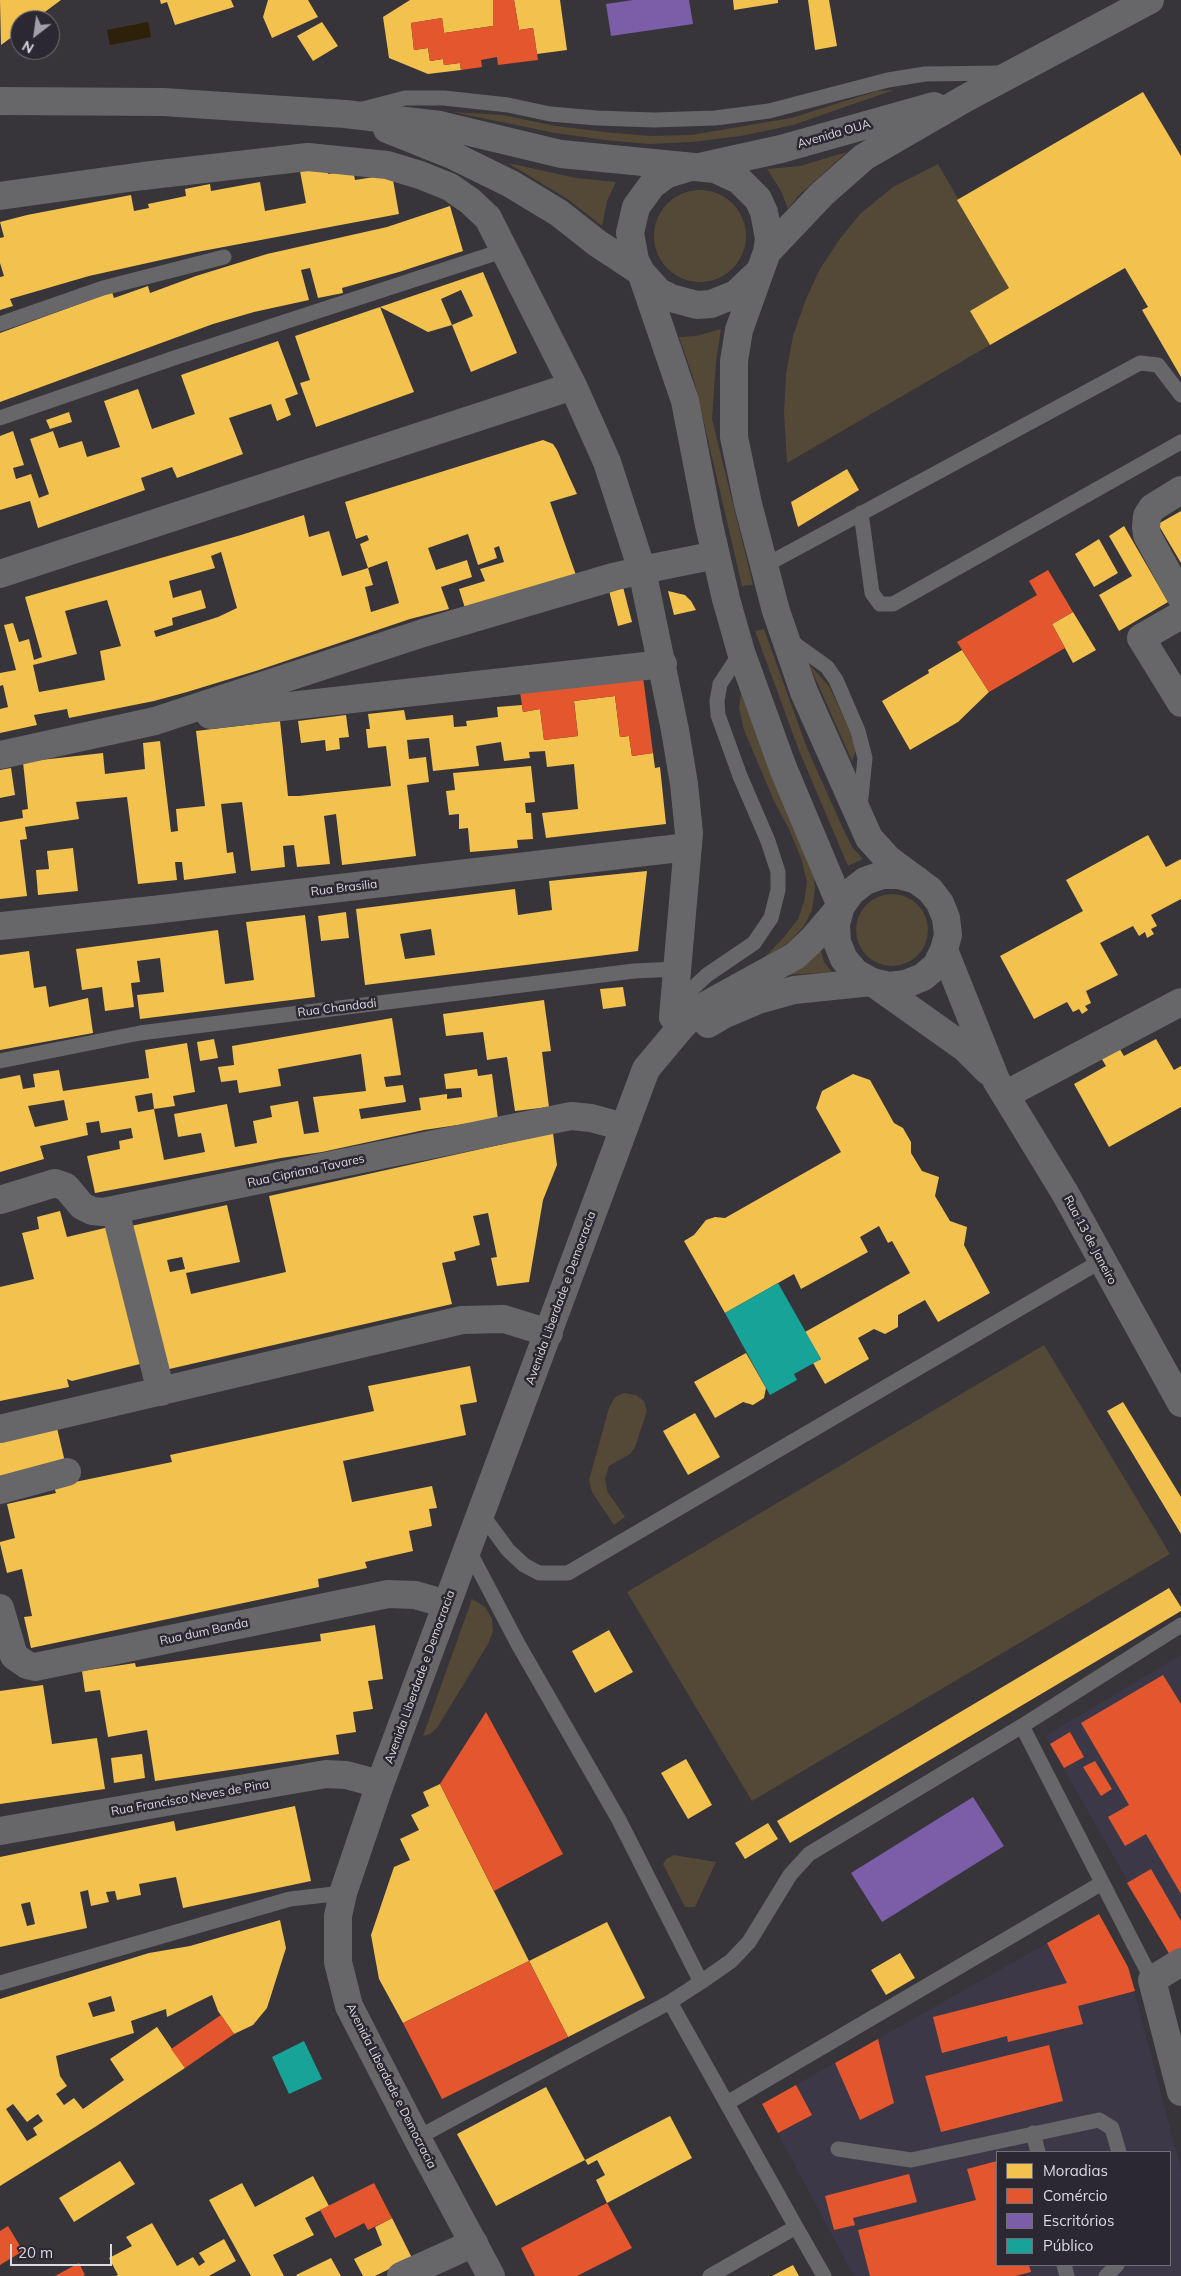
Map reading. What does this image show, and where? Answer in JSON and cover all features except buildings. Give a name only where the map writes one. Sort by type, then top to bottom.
[{"type":"street","name":"Avenida OUA","points":[[765,258],[822,194],[864,157],[966,98],[1150,0]]},
{"type":"street","name":"Avenida OUA","points":[[695,167],[781,149],[966,98]]},
{"type":"street","points":[[0,101],[163,102],[345,114],[440,125],[561,154],[722,171],[740,180],[758,199],[768,225],[769,238],[765,258],[746,306],[739,330],[734,361],[733,411],[736,444],[764,566],[804,692],[869,838],[881,852],[930,890],[940,903],[946,918],[948,935],[944,950],[936,966],[922,977],[906,984],[889,986],[872,982],[856,973],[844,960],[837,942],[836,924],[841,906],[851,892],[865,881],[882,875],[900,875],[917,880]]},
{"type":"street","points":[[345,114],[452,155],[511,184],[559,213],[597,243],[641,272],[659,292],[684,303],[711,304],[736,294],[756,276],[765,258]]},
{"type":"street","points":[[0,196],[143,176],[308,157],[387,165],[450,187],[470,201],[488,218],[573,386],[607,462],[642,570],[663,664],[684,784],[688,847],[673,1017]]},
{"type":"street","points":[[695,167],[667,174],[652,185],[636,207],[630,233],[634,260],[641,272],[685,402],[716,555],[741,652],[783,768],[841,906]]},
{"type":"street","points":[[0,574],[573,386]]},
{"type":"street","points":[[1181,490],[1152,508],[1147,516],[1146,527],[1147,535],[1181,597]]},
{"type":"street","points":[[0,755],[155,721],[423,633],[604,579],[716,555]]},
{"type":"street","points":[[1181,616],[1142,638],[1181,703]]},
{"type":"street","points":[[155,721],[663,664]]},
{"type":"street","name":"Rua Brasilia","points":[[0,926],[163,909],[688,847]]},
{"type":"street","name":"Avenida Liberdade e Democracia","points":[[491,2276],[416,2138],[349,2006],[338,1962],[338,1916],[343,1893],[380,1784],[646,1068],[699,1010],[795,956],[813,939],[841,906]]},
{"type":"street","name":"Rua 13 de Janeiro","points":[[944,950],[1001,1087],[1065,1193],[1181,1403]]},
{"type":"street","points":[[646,1068],[710,1022],[758,1000],[794,990],[872,982]]},
{"type":"street","name":"Rua 13 de Janeiro","points":[[872,982],[965,1048],[1001,1087]]},
{"type":"street","points":[[1001,1087],[1181,1002]]},
{"type":"street","name":"Rua Cipriana Tavares","points":[[0,1200],[55,1183],[66,1187],[79,1203],[92,1211],[103,1212],[571,1116],[591,1118],[624,1127]]},
{"type":"street","points":[[115,1210],[161,1392]]},
{"type":"street","points":[[0,1429],[462,1320],[504,1319],[549,1333]]},
{"type":"street","points":[[0,1490],[68,1472]]},
{"type":"street","name":"Rua dum Banda","points":[[0,1608],[14,1656],[27,1665],[35,1666],[388,1594],[415,1595],[447,1604]]},
{"type":"street","name":"Rua Francisco Neves de Pina","points":[[0,1832],[326,1774],[346,1775],[380,1784]]},
{"type":"street","points":[[1181,1962],[1152,1980],[1181,2092]]},
{"type":"street","points":[[401,2276],[474,2243]]},
{"type":"lane","points":[[345,114],[405,98],[444,98],[508,105],[550,114],[597,118],[654,120],[714,118],[769,111],[888,80],[925,74],[1014,72]]},
{"type":"lane","points":[[0,418],[177,357],[505,250]]},
{"type":"lane","points":[[0,324],[103,288],[224,257]]},
{"type":"lane","points":[[764,566],[1140,362],[1158,365],[1181,395]]},
{"type":"lane","points":[[861,513],[872,593],[880,604],[893,604],[1181,442]]},
{"type":"lane","points":[[646,1068],[673,1017],[693,988],[707,975],[754,943],[764,930],[776,906],[778,872],[768,841],[740,776],[718,715],[717,701],[720,684],[741,652]]},
{"type":"lane","name":"Rua Chandadi","points":[[0,1062],[140,1032],[624,972],[676,970]]},
{"type":"lane","points":[[480,1512],[508,1550],[524,1565],[539,1573],[568,1573],[1101,1261]]},
{"type":"lane","points":[[468,1549],[518,1644],[619,1820],[700,1982]]},
{"type":"lane","points":[[416,2138],[670,2002],[700,1982],[731,1961],[749,1942],[790,1875],[809,1854],[1022,1726],[1181,1625]]},
{"type":"lane","points":[[1022,1726],[1152,1980]]},
{"type":"lane","points":[[727,2103],[1102,1883]]},
{"type":"lane","points":[[0,1983],[290,1900],[343,1893]]},
{"type":"lane","points":[[670,2002],[824,2276]]},
{"type":"lane","points":[[838,2149],[911,2160],[1099,2120],[1112,2128],[1118,2151]]},
{"type":"lane","points":[[1033,2133],[1038,2151]]},
{"type":"lane","points":[[710,2276],[796,2226]]},
{"type":"lane","points":[[1106,2276],[1116,2266]]},
{"type":"shaded area","points":[[148,22],[151,37],[110,45],[107,30]]},
{"type":"shaded area","points":[[894,90],[793,125],[741,136],[692,142],[649,144],[605,140],[555,133],[453,112],[502,115],[556,126],[605,132],[649,136],[691,135],[791,118],[877,91]]},
{"type":"shaded area","points":[[847,152],[798,196],[788,209],[781,191],[767,169],[800,166]]},
{"type":"shaded area","points":[[508,163],[576,178],[616,182],[607,201],[602,226],[569,200]]},
{"type":"shaded area","points":[[938,164],[1009,288],[970,311],[990,345],[787,463],[784,413],[786,374],[793,336],[806,299],[820,269],[839,240],[860,214],[893,187]]},
{"type":"shaded area","points":[[700,190],[718,194],[732,204],[742,218],[746,236],[742,254],[732,268],[718,278],[700,282],[682,278],[668,268],[658,254],[654,236],[658,218],[668,204],[682,194]]},
{"type":"shaded area","points":[[721,329],[716,362],[712,419],[753,585],[742,586],[694,380],[679,337],[696,336]]},
{"type":"shaded area","points":[[764,629],[807,748],[845,833],[853,848],[863,859],[848,866],[800,753],[755,631]]},
{"type":"shaded area","points":[[809,664],[829,686],[854,739],[856,750],[852,761]]},
{"type":"shaded area","points":[[741,693],[757,737],[813,865],[815,889],[812,910],[804,926],[788,943],[765,957],[798,919],[804,902],[807,882],[801,858],[789,829],[774,801],[744,730],[739,708]]},
{"type":"shaded area","points":[[892,894],[906,897],[918,904],[925,916],[928,930],[925,944],[918,956],[906,963],[892,966],[878,963],[866,956],[859,944],[856,930],[859,916],[866,904],[878,897]]},
{"type":"shaded area","points":[[820,948],[824,962],[832,972],[786,975]]},
{"type":"shaded area","points":[[1044,1345],[1170,1554],[752,1801],[627,1592]]},
{"type":"shaded area","points":[[624,1393],[636,1395],[644,1401],[647,1411],[635,1447],[630,1454],[609,1466],[605,1479],[607,1491],[625,1517],[614,1525],[592,1492],[589,1480],[609,1408],[615,1397]]},
{"type":"shaded area","points":[[472,1599],[485,1607],[492,1619],[493,1632],[488,1644],[437,1728],[430,1734],[423,1736]]},
{"type":"shaded area","points":[[1181,1655],[1181,1948],[1170,1955],[1045,1736]]},
{"type":"shaded area","points":[[674,1855],[716,1862],[695,1907],[685,1907],[663,1864],[666,1859]]},
{"type":"shaded area","points":[[1099,1914],[1128,1967],[1181,2170],[1181,2276],[854,2276],[762,2104]]}]
